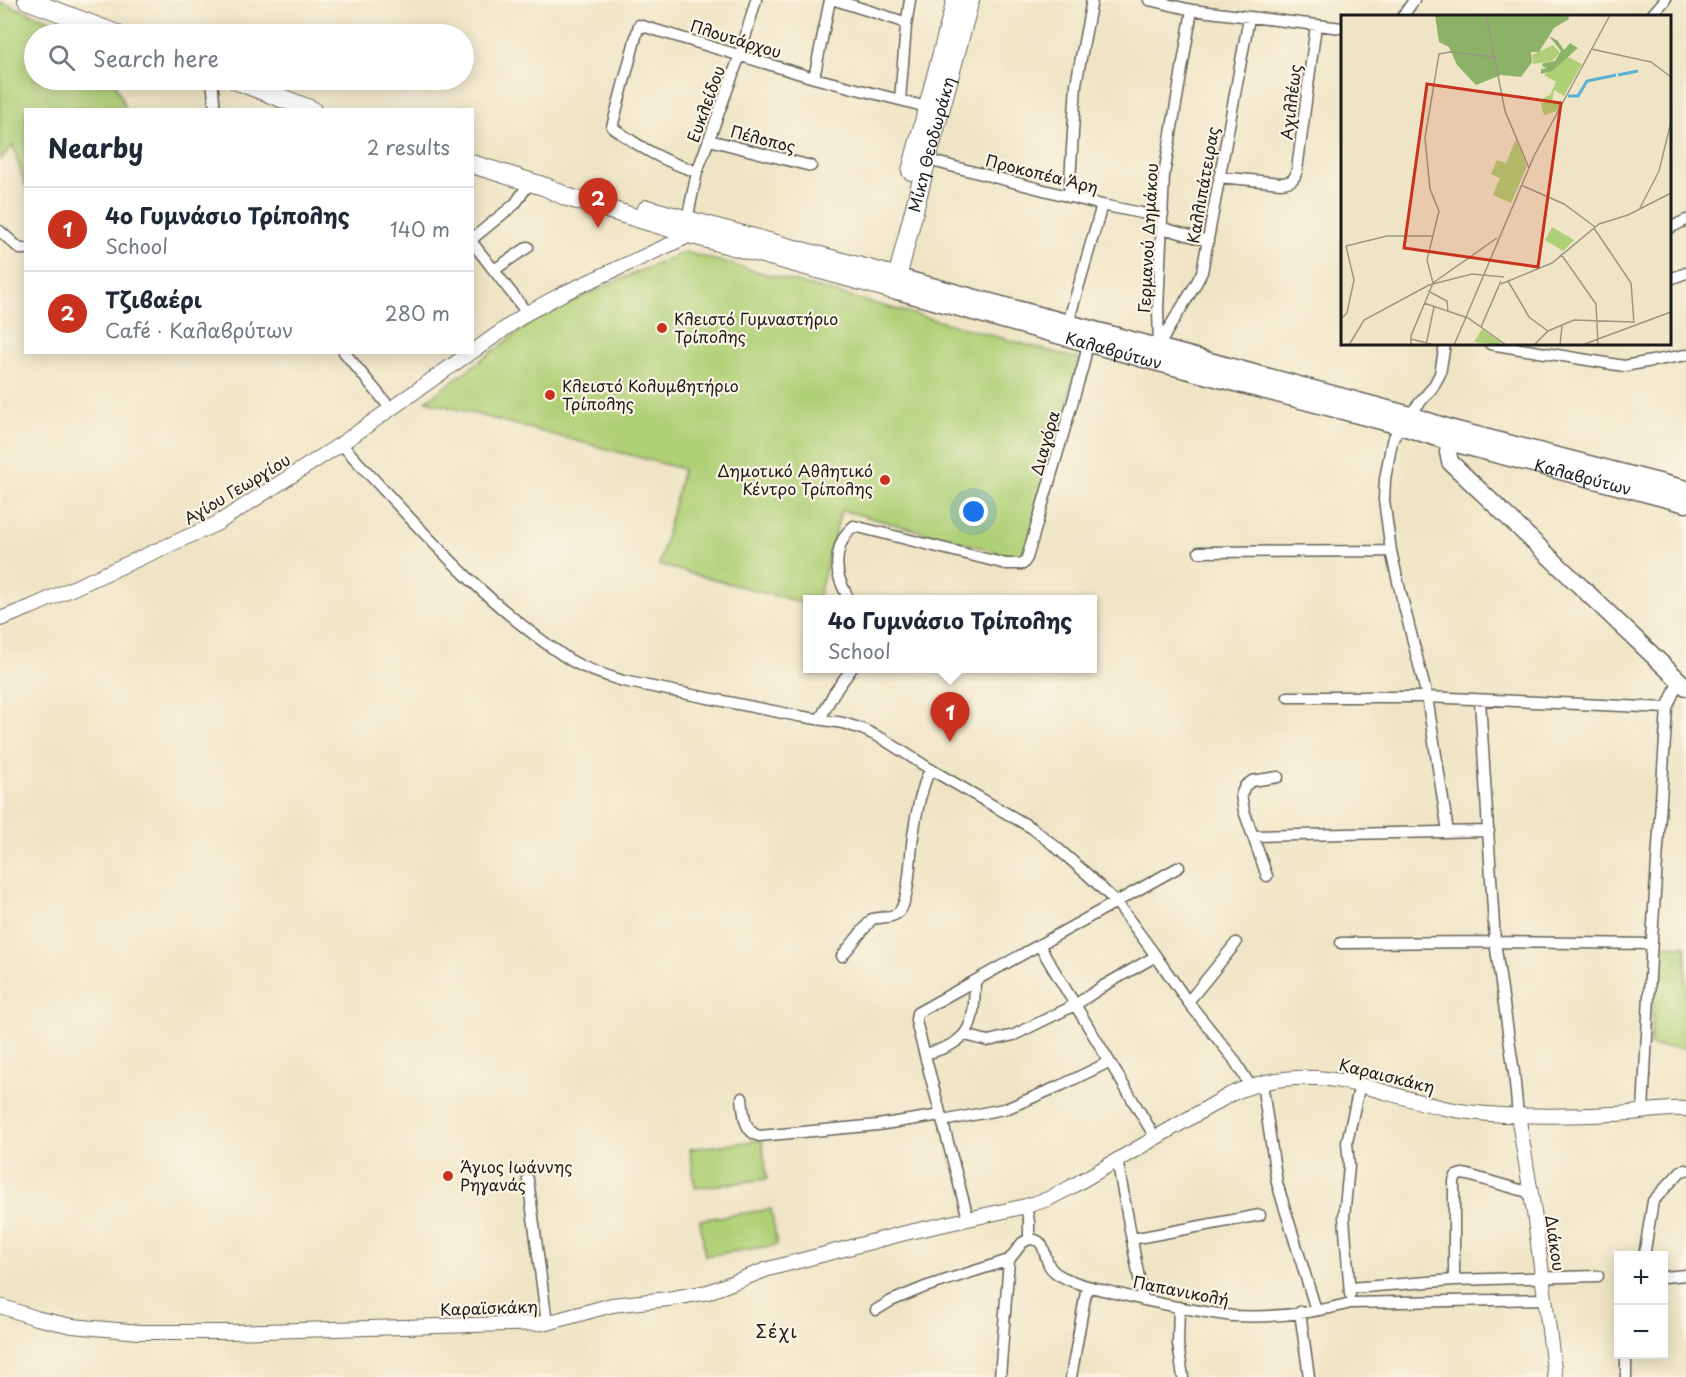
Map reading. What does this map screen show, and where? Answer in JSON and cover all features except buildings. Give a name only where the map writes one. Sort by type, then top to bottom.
[{"type":"main road","points":[[27,0],[91,24]]},
{"type":"main road","name":"Μίκη Θεοδωράκη","points":[[921,158],[927,107],[956,0]]},
{"type":"main road","name":"Μίκη Θεοδωράκη","points":[[890,281],[921,158],[970,0]]},
{"type":"main road","points":[[261,90],[307,108]]},
{"type":"main road","name":"Καλαβρύτων","points":[[474,166],[538,184],[567,197],[693,226],[1157,355],[1405,420],[1686,504]]},
{"type":"main road","name":"Καλαβρύτων","points":[[890,281],[1068,323],[1090,336]]},
{"type":"main road","points":[[1451,435],[1448,452],[1450,462],[1682,683]]},
{"type":"main road","name":"Καλαβρύτων","points":[[1451,435],[1686,489]]},
{"type":"street","name":"Ευκλείδου","points":[[693,226],[697,172],[740,55],[756,0]]},
{"type":"street","points":[[813,78],[832,0],[901,21],[906,26]]},
{"type":"street","points":[[900,100],[910,0]]},
{"type":"street","points":[[1069,197],[1076,84],[1092,0]]},
{"type":"street","points":[[1404,15],[1414,0]]},
{"type":"street","points":[[1652,15],[1665,0]]},
{"type":"street","points":[[1153,1],[1192,10],[1341,28]]},
{"type":"street","name":"Γερμανού Δημάκου","points":[[1157,355],[1166,165],[1192,10]]},
{"type":"street","name":"Καλλιπάτειρας","points":[[1157,355],[1172,321],[1202,272],[1249,18]]},
{"type":"street","name":"Πλουτάρχου","points":[[697,172],[649,152],[612,127],[639,25],[813,78],[927,107]]},
{"type":"street","name":"Αχιλλέως","points":[[1219,177],[1281,183],[1291,181],[1295,176],[1316,25]]},
{"type":"street","points":[[213,90],[215,108]]},
{"type":"street","name":"Πέλοπος","points":[[709,140],[811,166]]},
{"type":"street","name":"Προκοπέα Άρη","points":[[921,158],[1102,205],[1141,213],[1163,214]]},
{"type":"street","points":[[474,239],[538,184]]},
{"type":"street","points":[[1068,323],[1102,205]]},
{"type":"street","points":[[1671,228],[1686,220]]},
{"type":"street","name":"Αγίου Γεωργίου","points":[[474,351],[527,313],[693,226]]},
{"type":"street","points":[[1163,228],[1208,241]]},
{"type":"street","points":[[0,231],[20,249],[24,249]]},
{"type":"street","points":[[474,244],[527,313]]},
{"type":"street","points":[[494,270],[528,247]]},
{"type":"street","points":[[1671,279],[1686,273]]},
{"type":"street","name":"Διαγόρα","points":[[847,595],[837,564],[843,539],[854,526],[1006,564],[1023,564],[1027,558],[1090,336]]},
{"type":"street","points":[[1445,345],[1440,374],[1433,387],[1405,420],[1392,441],[1384,489],[1384,511],[1391,551],[1427,697],[1448,832]]},
{"type":"street","points":[[1502,345],[1538,348],[1624,366],[1686,355]]},
{"type":"street","points":[[346,354],[391,410]]},
{"type":"street","name":"Αγίου Γεωργίου","points":[[0,619],[210,527],[341,444],[469,354]]},
{"type":"street","points":[[341,444],[463,573],[499,606],[564,656],[596,672],[623,681],[843,723],[862,729],[890,743],[1032,828],[1088,875],[1117,903],[1188,1002],[1257,1085],[1277,1183],[1316,1311]]},
{"type":"street","points":[[1199,552],[1391,551]]},
{"type":"street","points":[[820,719],[834,693],[849,673]]},
{"type":"street","points":[[1643,1111],[1667,708],[1682,683]]},
{"type":"street","points":[[1288,697],[1427,697],[1667,708]]},
{"type":"street","points":[[1480,700],[1495,942],[1518,1115]]},
{"type":"street","points":[[842,956],[872,919],[895,915],[901,909],[907,890],[919,801],[930,769]]},
{"type":"street","points":[[1267,876],[1241,795],[1243,789],[1252,781],[1278,777]]},
{"type":"street","points":[[1253,836],[1489,831]]},
{"type":"street","points":[[968,1218],[916,1022],[917,1014],[1179,867]]},
{"type":"street","points":[[1188,1002],[1236,943]]},
{"type":"street","points":[[1341,943],[1652,944]]},
{"type":"street","points":[[1039,945],[1155,1137]]},
{"type":"street","points":[[965,1035],[988,1041],[1014,1035],[1075,1005],[1156,956]]},
{"type":"street","points":[[925,1054],[951,1045],[965,1035],[971,1022],[975,981]]},
{"type":"street","points":[[742,1098],[746,1125],[759,1136],[878,1125],[1008,1108],[1109,1062]]},
{"type":"street","name":"Καραισκάκη","points":[[968,1218],[1026,1206],[1061,1193],[1231,1094],[1285,1079],[1330,1078],[1360,1084],[1447,1109],[1481,1113],[1615,1114],[1658,1109],[1686,1109]]},
{"type":"street","points":[[1351,1303],[1344,1217],[1349,1166],[1347,1142],[1360,1084]]},
{"type":"street","name":"Διάκου","points":[[1518,1115],[1546,1299],[1555,1377]]},
{"type":"street","points":[[1118,1159],[1143,1300]]},
{"type":"street","points":[[1645,1251],[1653,1201],[1681,1171],[1686,1170]]},
{"type":"street","points":[[1454,1280],[1453,1214],[1456,1176],[1468,1175],[1531,1193]]},
{"type":"street","points":[[528,1179],[547,1323]]},
{"type":"street","points":[[1000,1377],[1009,1260],[1022,1243],[1029,1239],[1026,1206]]},
{"type":"street","points":[[1132,1239],[1260,1215]]},
{"type":"street","name":"Καραϊσκάκη","points":[[0,1306],[36,1318],[72,1326],[140,1332],[232,1332],[547,1323],[612,1305],[679,1298],[708,1292],[768,1269],[968,1218]]},
{"type":"street","name":"Παπανικολή","points":[[1029,1239],[1038,1240],[1041,1243],[1054,1272],[1068,1280],[1143,1300],[1218,1314],[1246,1317],[1316,1311],[1351,1303],[1546,1299]]},
{"type":"street","points":[[876,1310],[891,1300],[925,1287],[1009,1260]]},
{"type":"street","points":[[1668,1277],[1686,1275]]},
{"type":"street","points":[[1350,1288],[1454,1280],[1598,1276]]},
{"type":"street","points":[[1071,1377],[1087,1286]]},
{"type":"street","points":[[1179,1307],[1178,1344],[1183,1377]]},
{"type":"street","points":[[1300,1312],[1309,1377]]},
{"type":"street","points":[[1626,1359],[1626,1377]]},
{"type":"green space","points":[[0,2],[61,24],[24,24],[24,90],[118,90],[126,108],[24,108],[24,183],[13,145],[0,160]]},
{"type":"green space","name":"Δημοτικό Αθλητικό Κέντρο Τρίπολης","points":[[685,252],[1079,359],[1024,559],[841,510],[819,595],[803,595],[803,603],[659,565],[683,469],[426,401],[531,323],[595,290]]},
{"type":"green space","points":[[1657,945],[1686,946],[1686,1048],[1650,1046]]},
{"type":"green space","points":[[762,1140],[767,1179],[695,1188],[690,1149]]},
{"type":"green space","points":[[771,1209],[777,1245],[705,1256],[700,1220]]},
{"type":"place","name":"Τζιβαέρι","points":[[598,228]]},
{"type":"place","name":"Κλειστό Γυμναστήριο Τρίπολης","points":[[662,328]]},
{"type":"place","name":"Κλειστό Κολυμβητήριο Τρίπολης","points":[[550,395]]},
{"type":"place","name":"Δημοτικό Αθλητικό Κέντρο Τρίπολης","points":[[885,480]]},
{"type":"place","name":"4ο Γυμνάσιο Τρίπολης","points":[[950,742]]},
{"type":"place","name":"Άγιος Ιωάννης Ρηγανάς","points":[[448,1176]]},
{"type":"district","name":"Σέχι","points":[[777,1332]]}]
